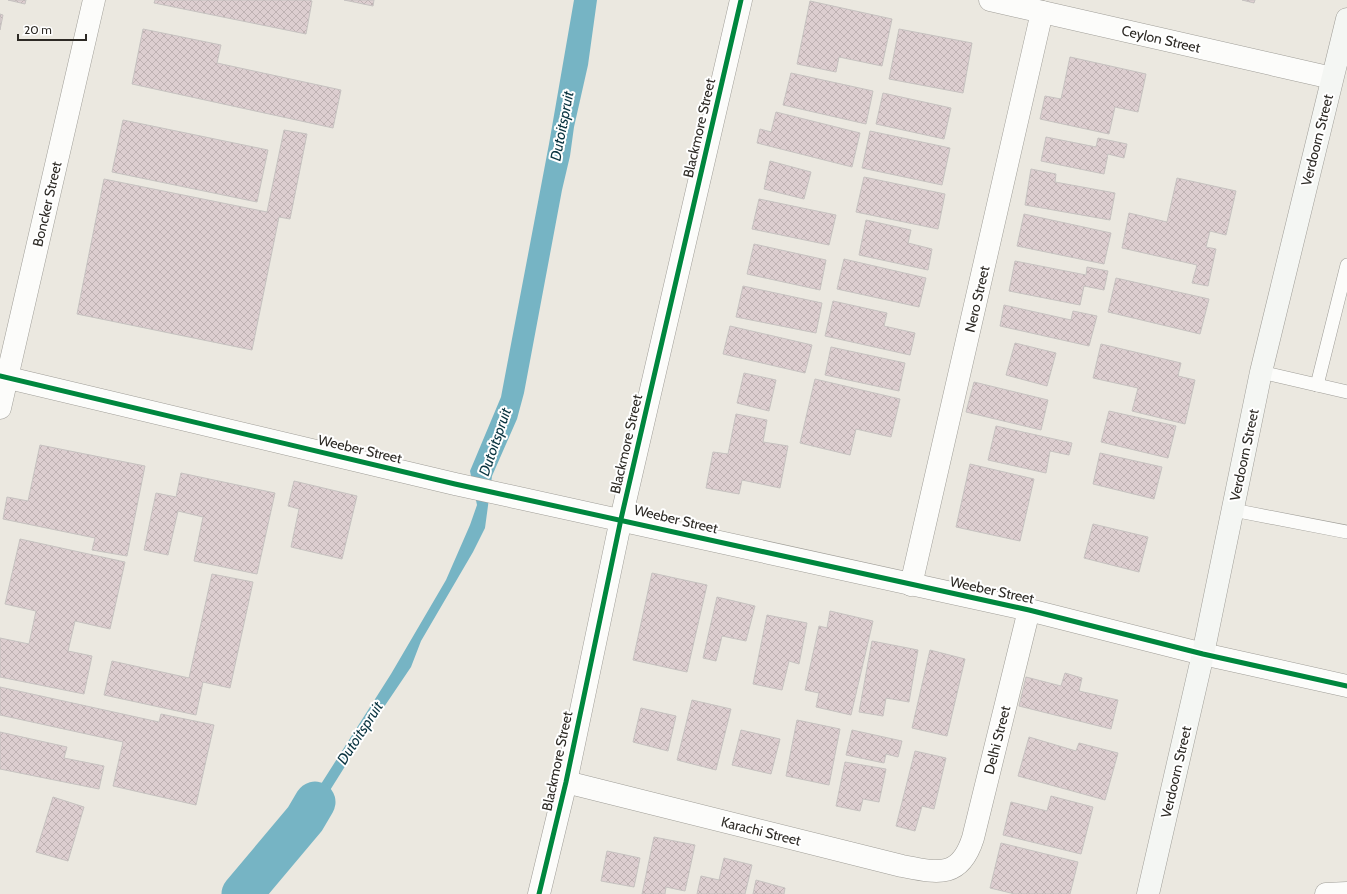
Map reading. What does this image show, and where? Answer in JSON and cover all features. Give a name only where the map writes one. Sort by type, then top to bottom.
[{"type":"street","name":"Boncker Street","points":[[0,408],[4,376],[94,0]]},
{"type":"street","name":"Blackmore Street","points":[[538,894],[566,782],[621,519],[741,0]]},
{"type":"street","name":"Ceylon Street","points":[[990,0],[1332,78]]},
{"type":"street","name":"Nero Street","points":[[911,585],[1042,12]]},
{"type":"street","name":"Verdoorn Street","points":[[1148,894],[1203,654],[1261,372],[1347,19]]},
{"type":"street","name":"Weeber Street","points":[[4,376],[455,484],[621,519],[911,585],[1029,610],[1203,654],[1347,686]]},
{"type":"street","name":"Delhi Street","points":[[957,866],[964,860],[973,838],[1029,610]]},
{"type":"street","name":"Karachi Street","points":[[566,782],[902,866],[928,871],[946,871],[957,866]]},
{"type":"street","points":[[1326,894],[1347,893]]},
{"type":"lane","points":[[1317,385],[1347,265]]},
{"type":"lane","points":[[1261,372],[1347,392]]},
{"type":"lane","points":[[1233,510],[1347,532]]},
{"type":"water","points":[[574,0],[597,0],[588,65],[574,127],[570,156],[562,190],[524,393],[517,419],[492,476],[485,528],[473,552],[421,641],[411,667],[359,744],[265,894],[248,894],[286,839],[391,674],[446,580],[470,525],[477,505],[470,471],[501,397],[549,144]]},
{"type":"building","points":[[8,0],[26,0],[25,4]]},
{"type":"building","points":[[155,0],[312,1],[306,34],[154,3]]},
{"type":"building","points":[[344,0],[374,0],[373,6]]},
{"type":"building","points":[[1242,0],[1255,0],[1254,3]]},
{"type":"building","points":[[810,1],[892,19],[882,66],[839,57],[836,72],[797,64]]},
{"type":"building","points":[[0,14],[3,15],[0,30]]},
{"type":"building","points":[[143,29],[221,45],[217,63],[341,90],[333,128],[132,84]]},
{"type":"building","points":[[899,29],[972,43],[963,93],[889,79]]},
{"type":"building","points":[[1070,57],[1146,74],[1138,112],[1115,107],[1109,134],[1040,119],[1045,96],[1061,99]]},
{"type":"building","points":[[791,73],[873,91],[866,124],[783,105]]},
{"type":"building","points":[[883,93],[951,108],[944,139],[876,124]]},
{"type":"building","points":[[776,112],[860,133],[852,167],[757,143],[760,129],[771,132]]},
{"type":"building","points":[[123,120],[268,150],[257,202],[112,172]]},
{"type":"building","points":[[284,130],[307,134],[290,219],[279,217],[252,350],[77,314],[104,179],[267,212]]},
{"type":"building","points":[[870,131],[950,148],[942,185],[862,168]]},
{"type":"building","points":[[1046,137],[1096,147],[1098,138],[1127,144],[1124,158],[1108,154],[1104,174],[1041,161]]},
{"type":"building","points":[[770,161],[811,172],[804,199],[764,189]]},
{"type":"building","points":[[1031,169],[1056,174],[1055,182],[1115,193],[1110,220],[1025,205]]},
{"type":"building","points":[[864,177],[945,194],[938,229],[856,212]]},
{"type":"building","points":[[1177,178],[1236,191],[1226,235],[1210,231],[1206,247],[1216,249],[1208,286],[1192,283],[1197,265],[1122,248],[1129,213],[1167,222]]},
{"type":"building","points":[[759,199],[836,215],[829,245],[752,229]]},
{"type":"building","points":[[1024,214],[1111,233],[1104,264],[1017,246]]},
{"type":"building","points":[[866,220],[911,230],[908,243],[932,249],[928,270],[859,255]]},
{"type":"building","points":[[754,244],[826,260],[820,290],[747,274]]},
{"type":"building","points":[[844,259],[926,278],[919,307],[837,289]]},
{"type":"building","points":[[1015,261],[1086,275],[1087,267],[1108,271],[1104,290],[1084,286],[1080,305],[1009,291]]},
{"type":"building","points":[[1116,278],[1209,299],[1200,334],[1108,312]]},
{"type":"building","points":[[743,286],[822,303],[816,333],[736,317]]},
{"type":"building","points":[[833,301],[887,313],[884,326],[915,333],[910,355],[825,336]]},
{"type":"building","points":[[1004,305],[1071,320],[1073,311],[1097,316],[1089,346],[1000,326]]},
{"type":"building","points":[[730,326],[812,345],[805,373],[723,354]]},
{"type":"building","points":[[1015,343],[1056,353],[1047,386],[1006,375]]},
{"type":"building","points":[[1101,344],[1181,363],[1178,376],[1195,380],[1185,424],[1132,411],[1138,388],[1093,378]]},
{"type":"building","points":[[831,347],[905,363],[899,391],[825,375]]},
{"type":"building","points":[[744,373],[776,380],[769,411],[737,403]]},
{"type":"building","points":[[815,379],[900,399],[891,437],[856,429],[850,455],[800,443]]},
{"type":"building","points":[[974,382],[1048,400],[1041,430],[966,412]]},
{"type":"building","points":[[1109,411],[1176,426],[1168,458],[1101,442]]},
{"type":"building","points":[[736,414],[767,420],[763,442],[788,446],[780,488],[742,480],[739,494],[706,488],[713,452],[728,454]]},
{"type":"building","points":[[996,426],[1072,443],[1069,455],[1050,451],[1046,473],[988,460]]},
{"type":"building","points":[[40,445],[145,466],[127,556],[92,550],[95,538],[3,519],[7,497],[28,501]]},
{"type":"building","points":[[1100,453],[1162,467],[1154,499],[1093,484]]},
{"type":"building","points":[[970,464],[1034,479],[1020,541],[956,527]]},
{"type":"building","points":[[181,473],[275,493],[257,574],[194,561],[203,517],[178,511],[168,555],[144,550],[156,493],[176,497]]},
{"type":"building","points":[[294,481],[357,496],[342,559],[291,547],[299,509],[288,506]]},
{"type":"building","points":[[1093,524],[1148,537],[1139,572],[1084,558]]},
{"type":"building","points":[[20,539],[125,562],[110,629],[75,621],[68,651],[92,656],[84,694],[0,677],[0,638],[29,644],[36,611],[5,604]]},
{"type":"building","points":[[652,573],[707,585],[687,672],[633,660]]},
{"type":"building","points":[[212,574],[253,582],[230,688],[203,682],[196,715],[104,695],[112,661],[189,678]]},
{"type":"building","points":[[717,597],[755,606],[746,641],[722,636],[716,661],[703,658]]},
{"type":"building","points":[[830,611],[873,621],[851,715],[816,707],[819,693],[805,690],[819,626],[827,628]]},
{"type":"building","points":[[767,615],[807,623],[799,664],[789,661],[782,690],[753,684]]},
{"type":"building","points":[[872,641],[918,650],[909,702],[886,698],[883,716],[859,712]]},
{"type":"building","points":[[930,650],[965,659],[947,736],[912,728]]},
{"type":"building","points":[[1065,673],[1082,678],[1079,691],[1118,700],[1111,729],[1019,706],[1026,677],[1061,686]]},
{"type":"building","points":[[0,687],[159,722],[161,714],[214,725],[196,805],[113,786],[123,742],[0,715]]},
{"type":"building","points":[[692,700],[731,709],[716,770],[677,760]]},
{"type":"building","points":[[641,708],[676,716],[668,751],[633,742]]},
{"type":"building","points":[[797,720],[840,729],[829,785],[786,776]]},
{"type":"building","points":[[741,730],[780,739],[771,774],[732,765]]},
{"type":"building","points":[[852,730],[902,741],[898,757],[886,754],[884,763],[846,755]]},
{"type":"building","points":[[0,732],[67,747],[64,758],[104,766],[99,789],[0,769]]},
{"type":"building","points":[[1029,737],[1076,751],[1079,743],[1118,753],[1105,800],[1018,776]]},
{"type":"building","points":[[915,751],[946,758],[934,809],[922,806],[915,831],[896,826]]},
{"type":"building","points":[[845,762],[886,769],[879,802],[863,799],[860,811],[836,806]]},
{"type":"building","points":[[1051,796],[1093,807],[1081,854],[1003,835],[1011,802],[1047,811]]},
{"type":"building","points":[[53,797],[84,807],[68,861],[36,852]]},
{"type":"building","points":[[654,837],[695,845],[685,891],[666,887],[665,894],[642,894]]},
{"type":"building","points":[[1001,843],[1078,862],[1070,894],[1015,894],[990,888]]},
{"type":"building","points":[[607,851],[640,858],[634,887],[601,881]]},
{"type":"building","points":[[724,858],[752,865],[745,894],[697,894],[701,876],[719,880]]},
{"type":"building","points":[[756,880],[785,888],[784,894],[753,894]]},
{"type":"waterway","name":"Dutoitspruit","points":[[242,894],[305,819],[315,802]]},
{"type":"cycle path","points":[[539,894],[566,782],[621,519],[741,0]]},
{"type":"cycle path","points":[[0,376],[455,484],[1029,610],[1203,654],[1347,686]]}]
